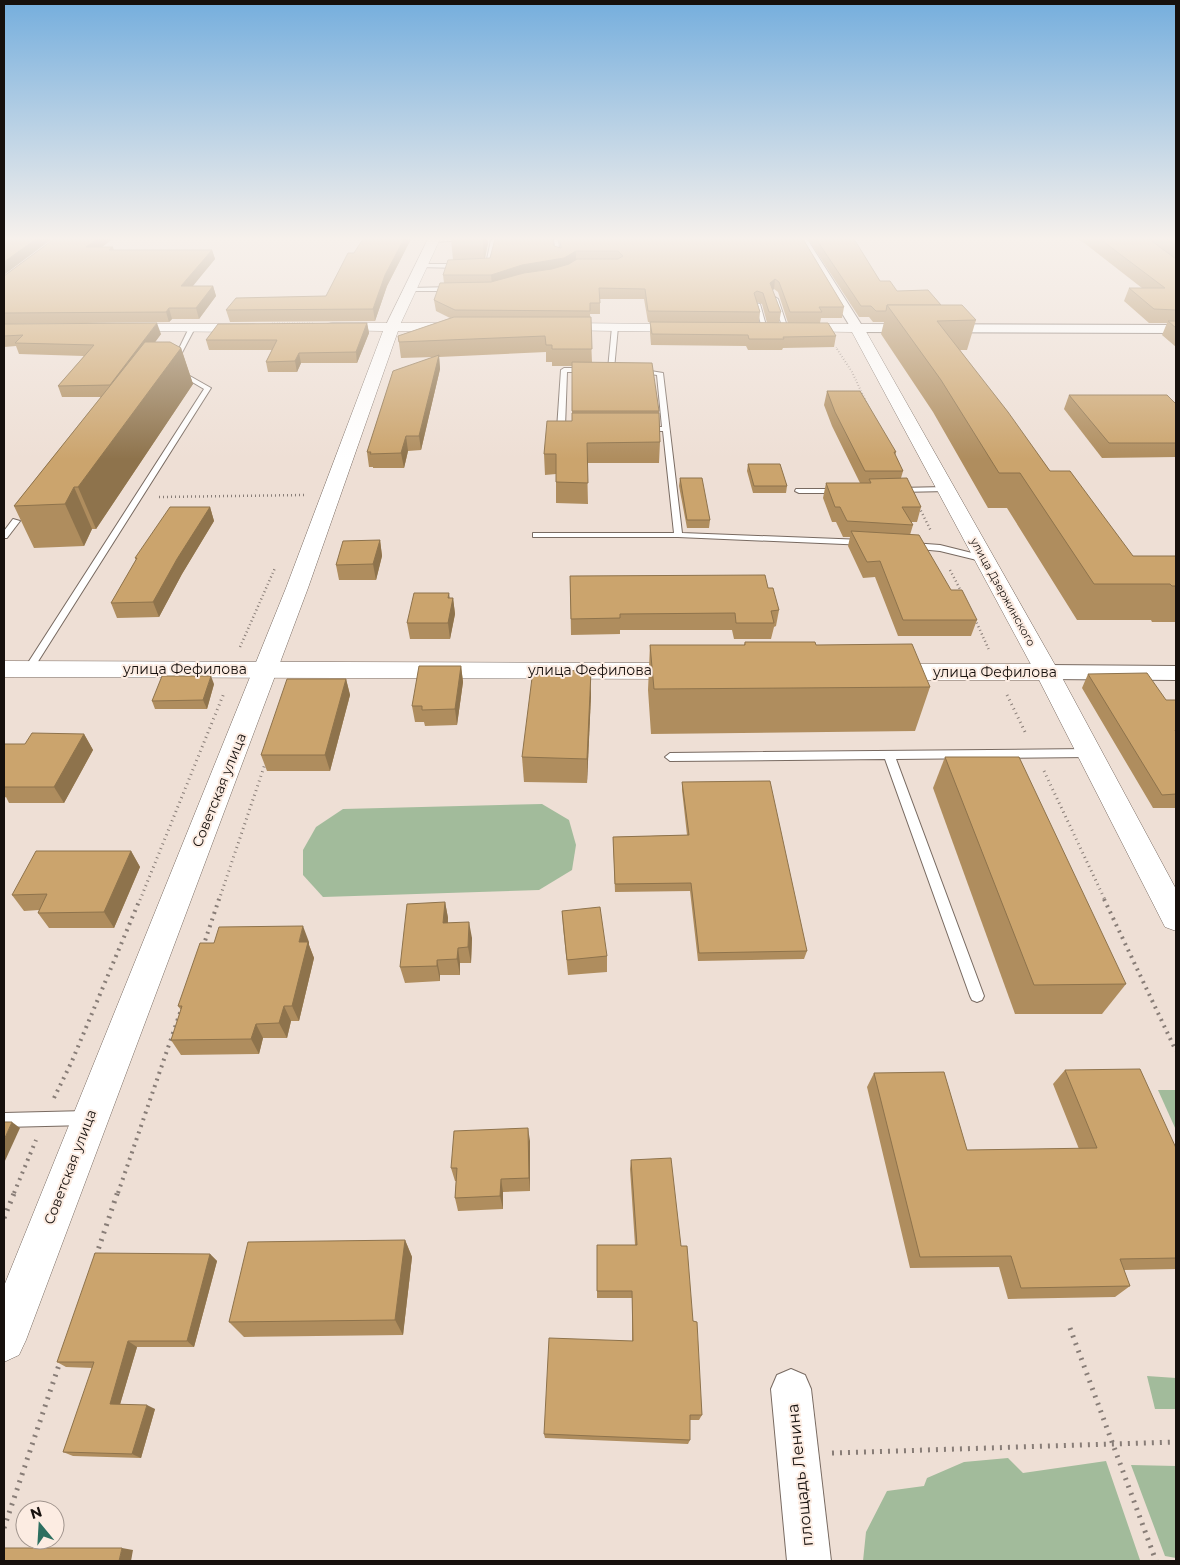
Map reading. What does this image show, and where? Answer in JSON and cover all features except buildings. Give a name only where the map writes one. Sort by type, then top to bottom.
[{"type":"main road","name":"Советская улица","points":[[4,1340],[89,1118],[267,669],[374,381],[392,326],[399,312]]},
{"type":"main road","points":[[318,327],[474,327]]},
{"type":"main road","points":[[541,327],[699,328]]},
{"type":"main road","points":[[113,328],[270,328]]},
{"type":"main road","points":[[746,328],[857,328]]},
{"type":"main road","name":"улица Дзержинского","points":[[857,328],[1047,672],[1176,918]]},
{"type":"main road","name":"улица Фефилова","points":[[4,669],[710,671]]},
{"type":"main road","name":"улица Фефилова","points":[[868,671],[1047,672]]},
{"type":"street","name":"улица Дзержинского","points":[[847,312],[857,328]]},
{"type":"street","points":[[857,328],[1176,330]]},
{"type":"street","name":"улица Фефилова","points":[[1047,672],[1176,673]]},
{"type":"street","name":"площадь Ленина","points":[[791,1389],[809,1561]]},
{"type":"lane","points":[[760,312],[765,328]]},
{"type":"lane","points":[[780,312],[786,328]]},
{"type":"lane","points":[[611,369],[615,327]]},
{"type":"lane","points":[[28,669],[208,388],[171,368],[192,328]]},
{"type":"lane","points":[[601,369],[620,370]]},
{"type":"lane","points":[[581,429],[561,429],[564,370],[592,370]]},
{"type":"lane","points":[[630,370],[660,373],[678,535]]},
{"type":"lane","points":[[638,429],[667,430]]},
{"type":"lane","points":[[885,490],[946,489]]},
{"type":"lane","points":[[799,491],[847,491]]},
{"type":"lane","points":[[4,521],[16,521],[4,536]]},
{"type":"lane","points":[[536,535],[678,535],[870,543]]},
{"type":"lane","points":[[905,545],[940,548],[985,559]]},
{"type":"lane","points":[[670,757],[1088,753]]},
{"type":"lane","points":[[889,754],[978,996]]},
{"type":"lane","points":[[4,1120],[89,1118]]},
{"type":"path","points":[[827,328],[873,414]]},
{"type":"path","points":[[302,504],[309,488]]},
{"type":"path","points":[[910,490],[964,597]]},
{"type":"path","points":[[138,497],[306,495]]},
{"type":"path","points":[[4,1218],[44,1120],[76,1052],[172,824],[240,649],[276,567]]},
{"type":"path","points":[[972,613],[986,643],[996,672],[1176,1051]]},
{"type":"path","points":[[201,951],[267,758]]},
{"type":"path","points":[[93,1265],[182,1006]]},
{"type":"path","points":[[1070,1328],[1156,1561]]},
{"type":"path","points":[[4,1528],[61,1358]]},
{"type":"path","points":[[798,1454],[1176,1442]]},
{"type":"green space","points":[[542,804],[569,820],[576,845],[572,870],[539,890],[323,897],[303,875],[303,850],[316,827],[343,809]]},
{"type":"green space","points":[[1158,1090],[1176,1090],[1176,1130]]},
{"type":"green space","points":[[1147,1376],[1176,1378],[1176,1409],[1155,1409]]},
{"type":"green space","points":[[1008,1458],[1023,1473],[1106,1461],[1140,1560],[863,1561],[866,1532],[887,1491],[924,1486],[927,1478],[964,1462]]},
{"type":"green space","points":[[1131,1465],[1176,1466],[1176,1558],[1165,1556]]}]
